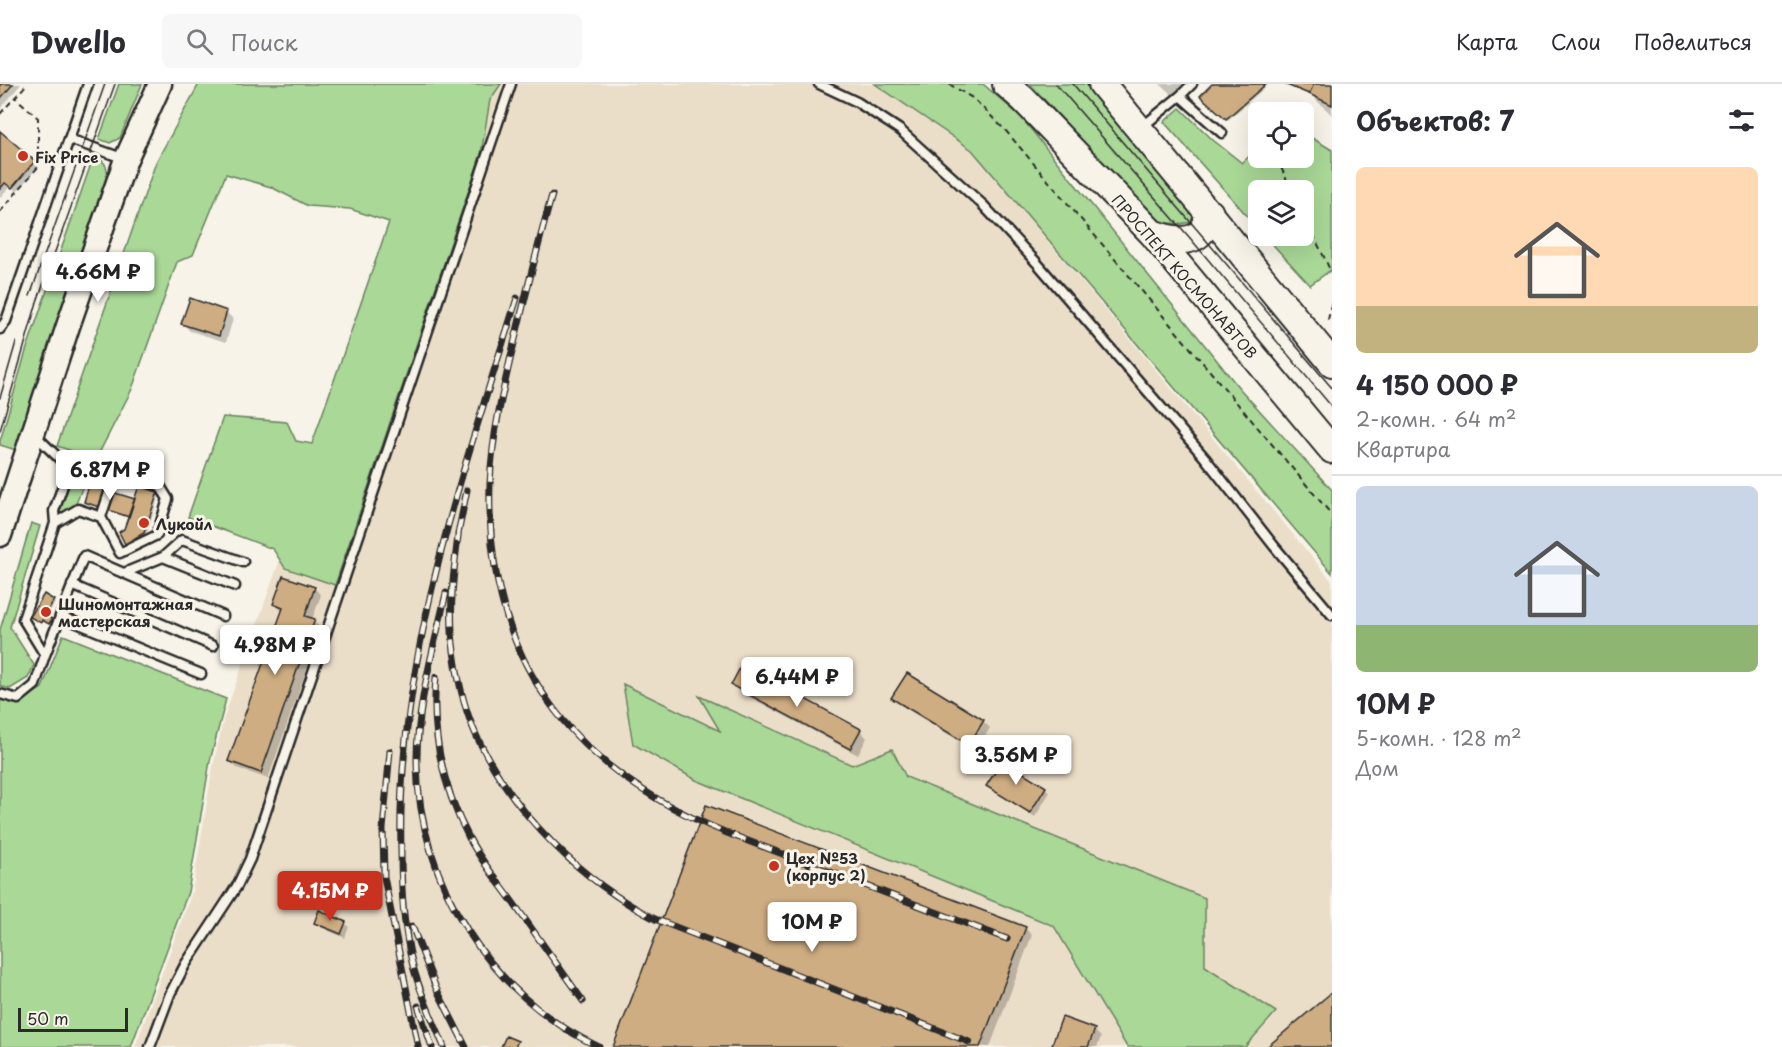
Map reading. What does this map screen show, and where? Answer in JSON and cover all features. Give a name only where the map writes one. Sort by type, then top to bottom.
[{"type":"main road","points":[[0,535],[68,326],[126,159],[160,84]]},
{"type":"main road","name":"ПРОСПЕКТ КОСМОНАВТОВ","points":[[1006,84],[1152,233],[1332,450]]},
{"type":"main road","points":[[1102,84],[1332,363]]},
{"type":"main road","points":[[1152,233],[1168,239],[1190,238],[1201,233],[1210,213]]},
{"type":"lane","points":[[0,329],[6,321],[88,84]]},
{"type":"lane","points":[[150,1047],[167,1002],[185,965],[237,886],[250,859],[511,84]]},
{"type":"lane","points":[[819,84],[857,102],[900,130],[983,205],[1037,263],[1198,450],[1332,615]]},
{"type":"lane","points":[[1139,129],[1192,84]]},
{"type":"lane","points":[[1180,96],[1222,133]]},
{"type":"lane","points":[[69,139],[126,159]]},
{"type":"lane","points":[[33,434],[51,448],[69,468],[112,484],[133,477],[160,486],[168,499],[157,536],[120,553],[101,517],[78,509],[55,523]]},
{"type":"lane","points":[[45,655],[23,619],[55,523],[54,511],[69,468]]},
{"type":"lane","points":[[101,517],[112,484]]},
{"type":"lane","points":[[124,573],[163,557],[182,540],[243,562]]},
{"type":"lane","points":[[0,694],[18,699],[34,685],[84,556],[223,616]]},
{"type":"lane","points":[[163,557],[235,586]]},
{"type":"lane","points":[[72,585],[213,646]]},
{"type":"lane","points":[[60,616],[201,674]]},
{"type":"path","points":[[0,114],[27,84]]},
{"type":"path","points":[[949,84],[974,99],[1006,131],[1332,515]]},
{"type":"path","points":[[0,212],[38,167],[38,118],[15,98]]},
{"type":"path","points":[[1314,236],[1332,274]]},
{"type":"path","points":[[1329,320],[1332,301]]},
{"type":"shaded area","points":[[449,84],[875,84],[972,150],[1332,581],[1332,1047],[135,1047],[192,892],[213,766],[224,717]]},
{"type":"green space","points":[[119,84],[142,84],[120,138],[110,143],[99,139]]},
{"type":"green space","points":[[199,84],[501,84],[490,100],[481,154],[335,585],[285,568],[273,549],[188,517],[223,417],[287,422],[296,441],[312,444],[389,222],[350,209],[308,206],[271,187],[226,174],[193,255],[177,262],[132,389],[96,459],[57,446],[156,162]]},
{"type":"green space","points":[[875,84],[983,84],[1021,117],[1240,389],[1332,490],[1332,573],[972,150]]},
{"type":"green space","points":[[1030,84],[1086,84],[1198,210],[1199,219],[1177,224],[1155,220]]},
{"type":"green space","points":[[1180,108],[1213,140],[1242,163],[1248,157],[1248,168],[1314,168],[1314,139],[1332,150],[1332,269],[1310,285],[1274,246],[1314,246],[1314,180],[1248,180],[1248,217],[1164,122]]},
{"type":"green space","points":[[93,158],[100,159],[105,164],[108,173],[16,450],[0,445],[0,441],[26,351]]},
{"type":"green space","points":[[76,482],[83,484],[76,503],[69,510],[59,513],[68,486]]},
{"type":"green space","points":[[31,523],[40,526],[10,627],[34,665],[28,678],[10,689],[0,686],[0,630]]},
{"type":"green space","points":[[63,635],[226,699],[210,761],[188,892],[131,1047],[0,1047],[0,699],[19,703],[42,688]]},
{"type":"green space","points":[[623,684],[720,731],[699,696],[852,765],[892,749],[906,777],[1205,898],[1205,966],[1276,1012],[1245,1047],[1127,1047],[1054,926],[696,780],[633,744]]},
{"type":"building","points":[[0,84],[13,84],[0,99]]},
{"type":"building","points":[[1212,84],[1266,84],[1226,119],[1200,96]]},
{"type":"building","points":[[1284,84],[1314,84],[1309,94]]},
{"type":"building","points":[[1314,84],[1332,84],[1332,105],[1309,94]]},
{"type":"building","points":[[0,131],[35,161],[12,188],[5,183],[0,189]]},
{"type":"building","points":[[190,298],[227,311],[219,336],[181,324]]},
{"type":"building","points":[[89,485],[135,499],[129,517],[84,502]]},
{"type":"building","points":[[139,486],[158,492],[144,533],[125,544],[119,532],[124,529]]},
{"type":"building","points":[[283,576],[315,587],[305,616],[315,619],[261,773],[228,761],[283,608],[273,604]]},
{"type":"building","points":[[44,594],[54,600],[45,615],[52,619],[49,624],[42,620],[41,623],[30,617]]},
{"type":"building","points":[[740,668],[753,675],[755,672],[861,729],[850,749],[731,685]]},
{"type":"building","points":[[907,673],[984,720],[969,745],[891,698]]},
{"type":"building","points":[[1003,760],[1046,787],[1030,813],[986,786]]},
{"type":"building","name":"Цех №53 (корпус 2)","points":[[706,805],[1026,927],[980,1047],[613,1047]]},
{"type":"building","points":[[319,910],[346,922],[341,934],[314,923]]},
{"type":"building","points":[[1332,992],[1332,1047],[1267,1047]]},
{"type":"building","points":[[1062,1017],[1095,1029],[1088,1047],[1051,1047]]},
{"type":"building","points":[[506,1036],[518,1041],[515,1047],[501,1047]]},
{"type":"tram line","points":[[30,296],[105,84]]},
{"type":"tram line","points":[[0,431],[37,302],[115,84]]},
{"type":"tram line","points":[[1056,84],[1190,238],[1332,407]]},
{"type":"tram line","points":[[1073,84],[1332,388]]},
{"type":"tram line","points":[[0,398],[16,342]]},
{"type":"railway","points":[[552,195],[504,388],[493,445],[490,484],[492,546],[503,603],[521,654],[547,699],[581,740],[622,776],[671,807],[727,833],[1007,939]]},
{"type":"railway","points":[[444,1047],[418,984],[406,935],[401,878],[402,780],[409,710],[436,570],[475,432],[517,298]]},
{"type":"railway","points":[[458,534],[467,490]]},
{"type":"railway","points":[[459,528],[452,590],[452,636],[460,687],[475,733],[495,770],[532,821],[554,844],[602,886],[655,919],[969,1042]]},
{"type":"railway","points":[[446,593],[427,678],[417,743],[421,808],[431,851],[447,892],[468,931],[494,966],[525,998],[560,1025],[599,1047]]},
{"type":"railway","points":[[436,677],[437,740],[446,781],[461,821],[481,858],[583,1001]]},
{"type":"railway","points":[[390,751],[383,829],[384,877],[418,1047]]},
{"type":"railway","points":[[412,926],[436,988],[466,1047]]},
{"type":"railway","points":[[418,1006],[432,1047]]},
{"type":"place","name":"Fix Price","points":[[23,156]]},
{"type":"place","name":"Лукойл","points":[[144,523]]},
{"type":"place","name":"Шиномонтажная мастерская","points":[[46,612]]},
{"type":"place","name":"Цех №53 (корпус 2)","points":[[774,866]]}]
